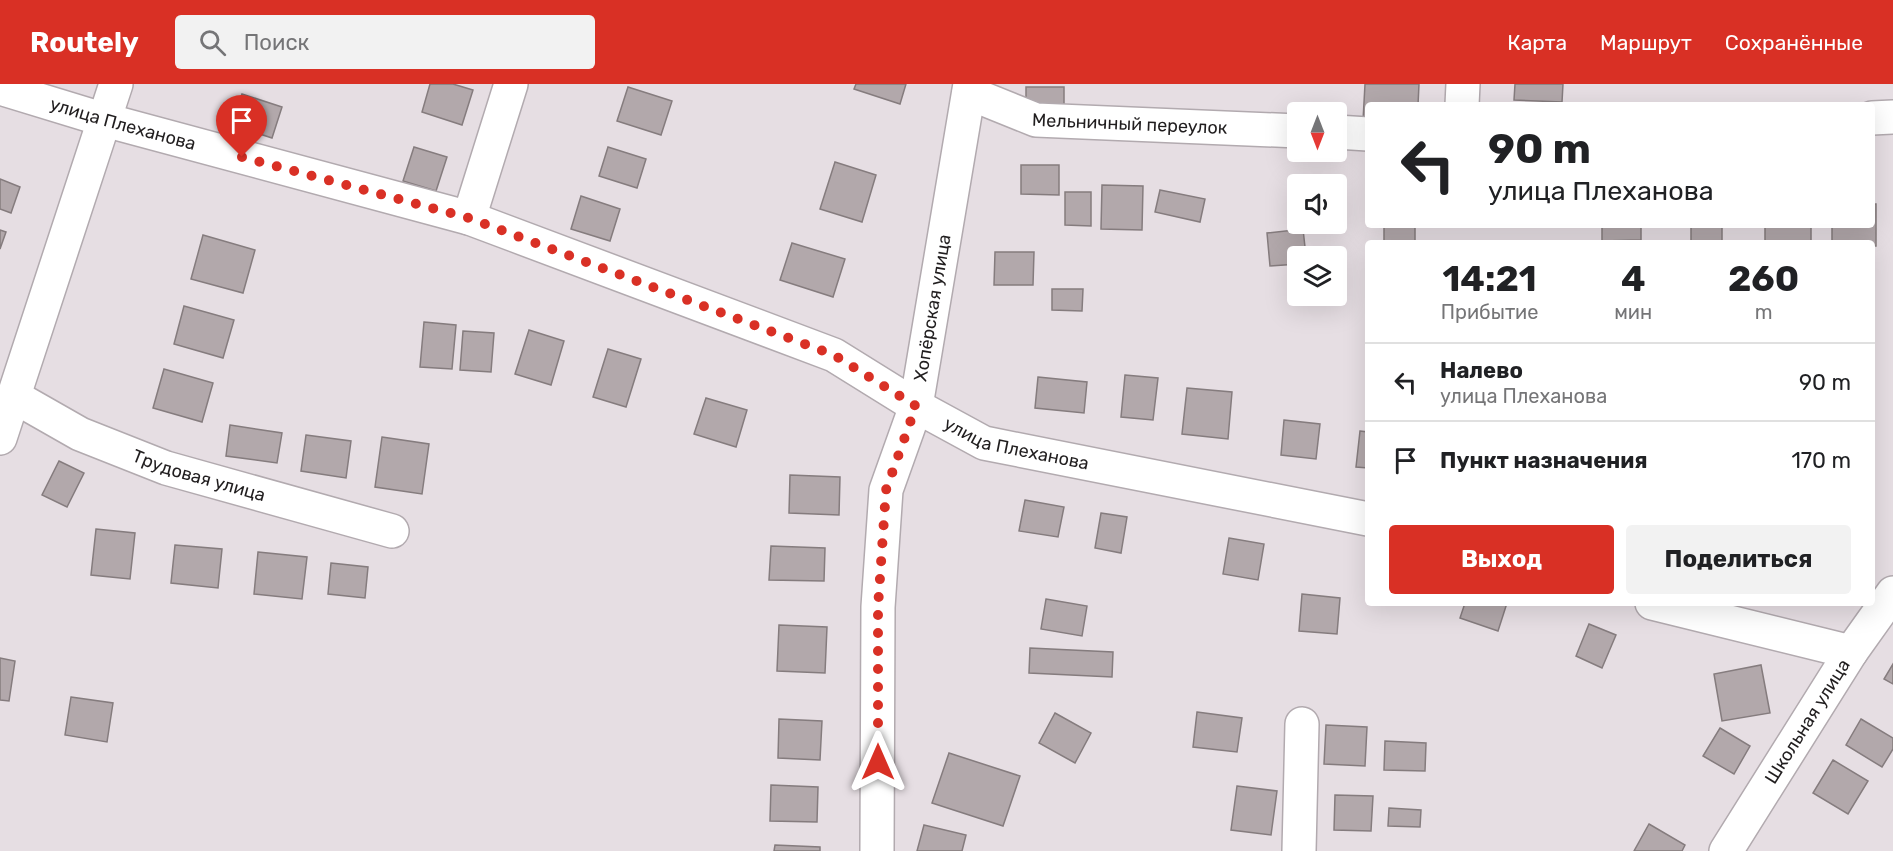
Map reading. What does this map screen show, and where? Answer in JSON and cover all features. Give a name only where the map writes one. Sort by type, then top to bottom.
[{"type":"street","points":[[0,438],[116,84]]},
{"type":"street","points":[[469,218],[511,84]]},
{"type":"street","points":[[1462,102],[1463,84]]},
{"type":"street","name":"улица Плеханова","points":[[0,88],[105,120],[469,218],[834,355],[916,406],[984,443],[1365,518]]},
{"type":"street","name":"Мельничный переулок","points":[[969,89],[1036,120],[1287,131]]},
{"type":"street","name":"Хопёрская улица","points":[[878,851],[878,607],[886,490],[916,406],[969,89]]},
{"type":"street","points":[[1875,118],[1893,117]]},
{"type":"street","points":[[1347,133],[1365,134]]},
{"type":"street","name":"Трудовая улица","points":[[15,397],[80,434],[166,468],[392,531]]},
{"type":"street","name":"Школьная улица","points":[[1726,851],[1851,652],[1893,593]]},
{"type":"street","points":[[1664,606],[1851,652]]},
{"type":"street","points":[[1299,851],[1302,724]]},
{"type":"building","points":[[430,84],[453,84],[473,90],[462,125],[422,112]]},
{"type":"building","points":[[856,84],[906,84],[900,104],[854,89]]},
{"type":"building","points":[[1365,84],[1419,84],[1418,102],[1365,102],[1365,121],[1363,121]]},
{"type":"building","points":[[1515,84],[1563,84],[1562,102],[1514,100]]},
{"type":"building","points":[[628,87],[672,101],[661,135],[617,121]]},
{"type":"building","points":[[1026,87],[1064,87],[1064,110],[1026,110]]},
{"type":"building","points":[[242,94],[282,107],[272,138],[232,125]]},
{"type":"building","points":[[414,147],[447,157],[436,191],[403,181]]},
{"type":"building","points":[[608,147],[646,159],[637,188],[599,176]]},
{"type":"building","points":[[835,162],[876,175],[862,222],[820,209]]},
{"type":"building","points":[[1021,165],[1059,165],[1059,195],[1021,194]]},
{"type":"building","points":[[0,179],[20,187],[11,213],[0,209]]},
{"type":"building","points":[[1102,185],[1143,186],[1142,230],[1101,229]]},
{"type":"building","points":[[1160,190],[1205,199],[1200,222],[1155,212]]},
{"type":"building","points":[[1065,192],[1091,192],[1091,226],[1065,225]]},
{"type":"building","points":[[581,196],[620,209],[610,241],[571,229]]},
{"type":"building","points":[[1876,204],[1876,246],[1875,240],[1832,240],[1832,228],[1875,228]]},
{"type":"building","points":[[1384,228],[1415,228],[1415,240],[1384,240]]},
{"type":"building","points":[[1602,228],[1641,228],[1641,240],[1602,240]]},
{"type":"building","points":[[1691,228],[1722,228],[1722,240],[1691,240]]},
{"type":"building","points":[[1765,228],[1811,228],[1811,240],[1765,240]]},
{"type":"building","points":[[0,230],[6,232],[0,249]]},
{"type":"building","points":[[1287,231],[1287,234],[1304,234],[1305,246],[1287,246],[1287,265],[1270,266],[1267,233]]},
{"type":"building","points":[[203,235],[255,250],[243,293],[191,279]]},
{"type":"building","points":[[792,243],[845,259],[833,297],[780,280]]},
{"type":"building","points":[[995,252],[1034,252],[1033,285],[994,285]]},
{"type":"building","points":[[1052,289],[1083,289],[1082,311],[1052,310]]},
{"type":"building","points":[[184,306],[234,320],[223,358],[174,344]]},
{"type":"building","points":[[424,322],[456,325],[452,369],[420,367]]},
{"type":"building","points":[[529,330],[564,341],[551,385],[515,374]]},
{"type":"building","points":[[463,331],[494,333],[491,372],[460,370]]},
{"type":"building","points":[[608,349],[641,359],[626,407],[593,397]]},
{"type":"building","points":[[164,369],[213,383],[202,422],[153,408]]},
{"type":"building","points":[[1125,375],[1158,378],[1153,420],[1121,417]]},
{"type":"building","points":[[1038,377],[1087,382],[1084,413],[1035,408]]},
{"type":"building","points":[[1187,388],[1232,392],[1228,439],[1182,434]]},
{"type":"building","points":[[706,398],[747,410],[736,447],[694,434]]},
{"type":"building","points":[[1284,420],[1320,424],[1316,459],[1281,455]]},
{"type":"building","points":[[230,425],[282,433],[277,463],[226,456]]},
{"type":"building","points":[[1360,431],[1365,432],[1365,468],[1356,467]]},
{"type":"building","points":[[306,435],[351,441],[346,478],[301,471]]},
{"type":"building","points":[[382,437],[429,444],[422,494],[375,487]]},
{"type":"building","points":[[59,461],[84,473],[67,507],[42,495]]},
{"type":"building","points":[[790,475],[840,477],[839,515],[789,513]]},
{"type":"building","points":[[1025,500],[1064,507],[1058,537],[1019,531]]},
{"type":"building","points":[[1101,513],[1127,517],[1121,553],[1095,548]]},
{"type":"building","points":[[96,529],[135,533],[130,579],[91,575]]},
{"type":"building","points":[[1229,538],[1264,544],[1258,580],[1223,574]]},
{"type":"building","points":[[175,545],[222,549],[218,588],[171,583]]},
{"type":"building","points":[[771,546],[825,548],[824,581],[769,580]]},
{"type":"building","points":[[258,552],[307,557],[302,599],[254,594]]},
{"type":"building","points":[[331,563],[368,567],[365,598],[328,594]]},
{"type":"building","points":[[1302,594],[1340,598],[1337,634],[1299,631]]},
{"type":"building","points":[[1046,599],[1087,606],[1082,636],[1041,629]]},
{"type":"building","points":[[1464,606],[1506,606],[1498,631],[1460,618]]},
{"type":"building","points":[[1589,624],[1616,635],[1602,668],[1576,656]]},
{"type":"building","points":[[779,625],[827,627],[825,673],[777,671]]},
{"type":"building","points":[[1030,648],[1113,652],[1112,677],[1029,673]]},
{"type":"building","points":[[0,658],[15,661],[9,701],[0,700]]},
{"type":"building","points":[[1893,664],[1893,684],[1884,679]]},
{"type":"building","points":[[1761,665],[1770,713],[1722,721],[1714,674]]},
{"type":"building","points":[[71,697],[113,703],[107,742],[65,735]]},
{"type":"building","points":[[1197,712],[1242,718],[1237,752],[1193,747]]},
{"type":"building","points":[[1055,713],[1091,733],[1075,763],[1039,743]]},
{"type":"building","points":[[779,719],[822,721],[820,760],[778,758]]},
{"type":"building","points":[[1861,719],[1893,738],[1893,749],[1882,767],[1846,745]]},
{"type":"building","points":[[1326,725],[1367,727],[1365,766],[1324,764]]},
{"type":"building","points":[[1720,728],[1750,746],[1734,774],[1703,756]]},
{"type":"building","points":[[1385,741],[1426,743],[1425,771],[1384,770]]},
{"type":"building","points":[[949,753],[1020,776],[1003,826],[932,803]]},
{"type":"building","points":[[1833,760],[1868,781],[1848,814],[1813,793]]},
{"type":"building","points":[[771,785],[818,787],[817,822],[770,821]]},
{"type":"building","points":[[1237,786],[1277,791],[1271,835],[1231,830]]},
{"type":"building","points":[[1335,795],[1373,796],[1371,831],[1334,830]]},
{"type":"building","points":[[1389,808],[1421,810],[1420,827],[1388,826]]},
{"type":"building","points":[[1649,824],[1685,845],[1682,851],[1634,851]]},
{"type":"building","points":[[924,825],[966,835],[962,851],[917,851]]},
{"type":"building","points":[[775,845],[820,847],[820,851],[774,851]]},
{"type":"route","points":[[242,157],[469,218],[834,355],[916,406],[886,490],[878,607],[878,762]]}]
